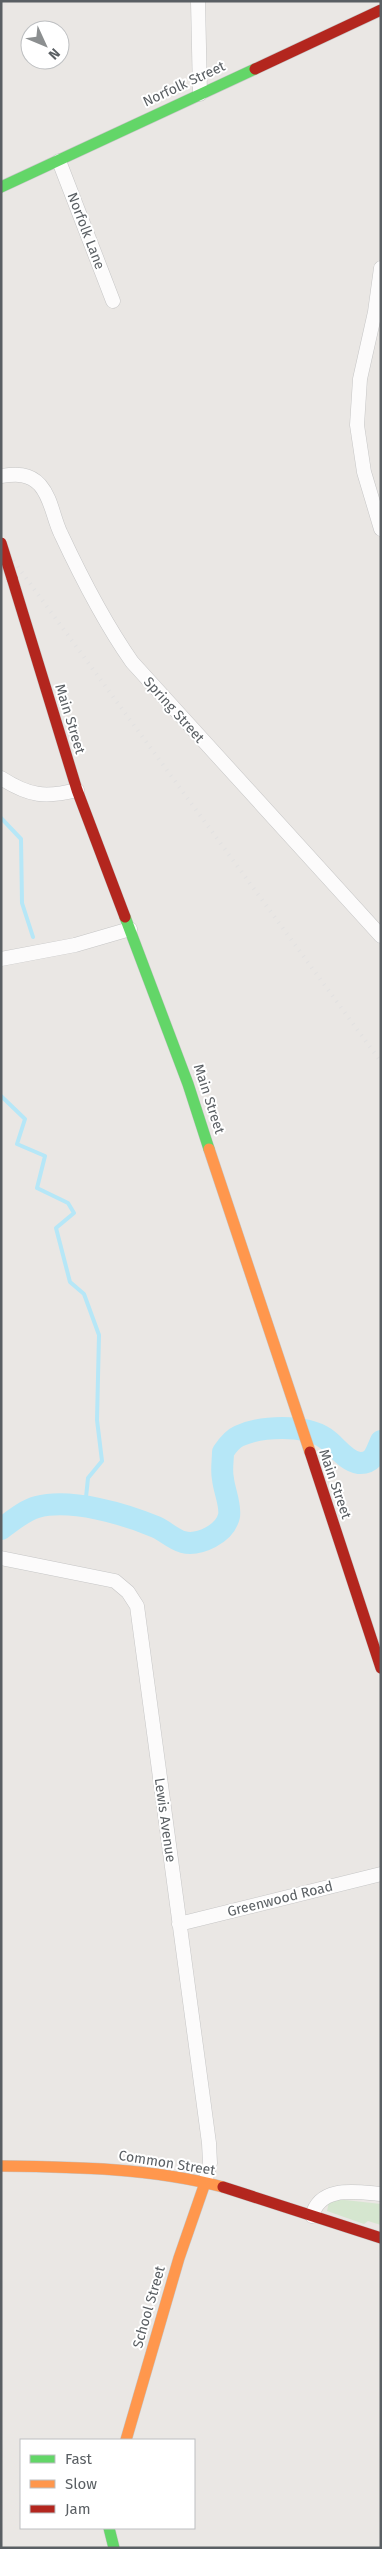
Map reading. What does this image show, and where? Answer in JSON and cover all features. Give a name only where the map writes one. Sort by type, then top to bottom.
[{"type":"main road","name":"Norfolk Street","points":[[1,187],[381,10]]},
{"type":"main road","name":"Main Street","points":[[1,543],[77,790],[188,1084],[381,1668]]},
{"type":"main road","name":"Common Street","points":[[1,2166],[130,2171],[206,2183],[381,2238]]},
{"type":"main road","name":"School Street","points":[[126,2439],[179,2258],[206,2183]]},
{"type":"main road","points":[[109,2529],[114,2548]]},
{"type":"street","points":[[198,1],[200,94]]},
{"type":"street","name":"Norfolk Lane","points":[[59,161],[113,301]]},
{"type":"street","points":[[381,268],[375,312],[360,379],[357,425],[364,472],[381,529]]},
{"type":"street","name":"Spring Street","points":[[1,476],[22,474],[32,478],[40,485],[48,496],[59,530],[90,594],[132,662],[381,936]]},
{"type":"street","points":[[1,778],[38,796],[54,796],[77,790]]},
{"type":"street","points":[[1,960],[75,945],[130,929]]},
{"type":"street","name":"Lewis Avenue","points":[[1,1558],[115,1581],[128,1592],[137,1606],[209,2143],[210,2163],[206,2183]]},
{"type":"street","name":"Greenwood Road","points":[[179,1924],[381,1874]]},
{"type":"street","points":[[312,2216],[318,2204],[331,2194],[349,2192],[381,2194]]},
{"type":"green space","points":[[336,2199],[381,2204],[381,2225],[368,2221],[364,2224],[327,2211],[329,2202]]},
{"type":"waterway","points":[[1,818],[21,839],[22,903],[33,937]]},
{"type":"waterway","points":[[1,1096],[25,1119],[17,1144],[45,1156],[37,1188],[68,1203],[74,1213],[56,1228],[70,1282],[84,1294],[99,1335],[97,1420],[102,1461],[88,1478],[85,1507]]},
{"type":"waterway","points":[[1,1529],[32,1508],[66,1505],[98,1509],[129,1517],[156,1527],[183,1542],[196,1542],[217,1533],[227,1522],[229,1507],[222,1476],[223,1452],[236,1437],[259,1430],[282,1428],[306,1430],[325,1438],[349,1459],[359,1463],[368,1462],[376,1453],[381,1441]]},
{"type":"railway","points":[[1,544],[381,1062]]},
{"type":"traffic: fast","points":[[1,187],[255,69]]},
{"type":"traffic: fast","points":[[125,917],[188,1084],[209,1149]]},
{"type":"traffic: fast","points":[[109,2529],[114,2548]]},
{"type":"traffic: slow","points":[[209,1149],[310,1452]]},
{"type":"traffic: slow","points":[[1,2166],[85,2168],[141,2172],[223,2187]]},
{"type":"traffic: slow","points":[[126,2439],[179,2258],[205,2183]]},
{"type":"traffic: jam","points":[[255,69],[381,10]]},
{"type":"traffic: jam","points":[[1,543],[12,578]]},
{"type":"traffic: jam","points":[[12,578],[77,790],[125,917]]},
{"type":"traffic: jam","points":[[310,1452],[381,1668]]},
{"type":"traffic: jam","points":[[223,2187],[381,2238]]}]
